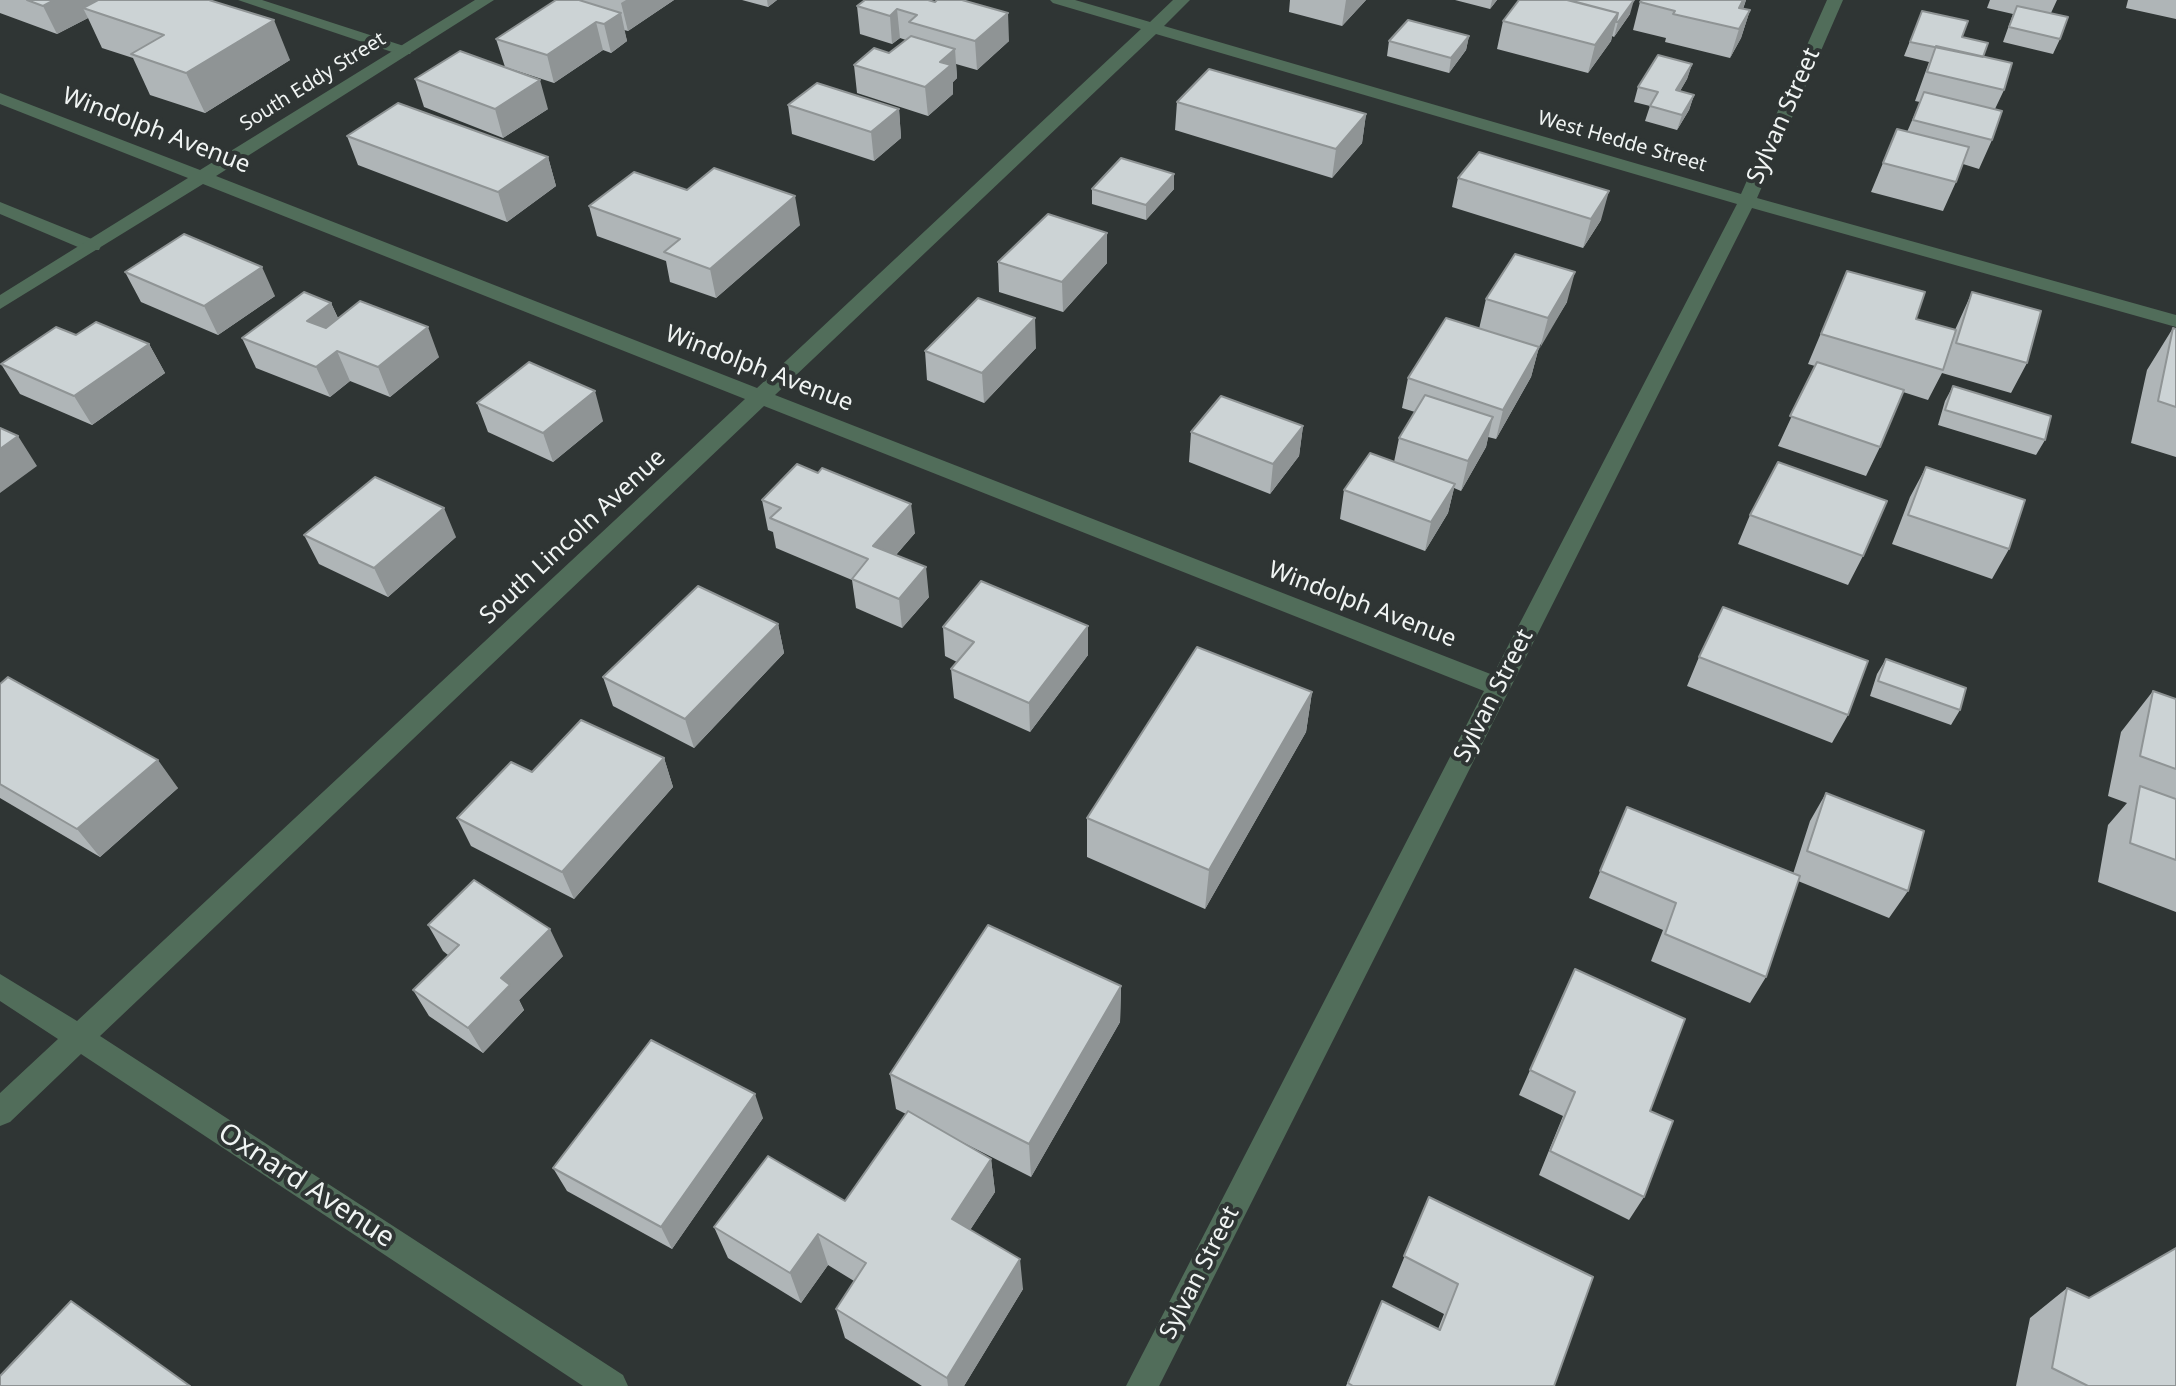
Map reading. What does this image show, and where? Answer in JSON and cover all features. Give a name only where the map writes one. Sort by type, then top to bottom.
[{"type":"street","points":[[246,0],[404,51]]},
{"type":"street","name":"South Eddy Street","points":[[0,303],[486,0]]},
{"type":"street","name":"West Hedde Street","points":[[1058,0],[1747,201],[2176,321]]},
{"type":"street","name":"South Lincoln Avenue","points":[[0,1112],[1182,0]]},
{"type":"street","name":"Sylvan Street","points":[[1142,1386],[1747,201],[1835,0]]},
{"type":"street","name":"Windolph Avenue","points":[[3,102],[202,177],[1499,687]]},
{"type":"street","points":[[0,207],[92,246]]},
{"type":"street","name":"Oxnard Avenue","points":[[0,986],[612,1386]]},
{"type":"building","points":[[27,0],[54,0],[43,6]]},
{"type":"building","points":[[98,0],[209,0],[274,20],[186,73],[131,54],[164,35],[83,8]]},
{"type":"building","points":[[556,0],[579,0],[621,13],[604,24],[596,22],[547,55],[496,39]]},
{"type":"building","points":[[865,0],[962,0],[1008,13],[975,41],[909,22],[917,15],[897,9],[890,16],[857,6]]},
{"type":"building","points":[[1519,0],[1567,0],[1618,13],[1595,45],[1503,21]]},
{"type":"building","points":[[1569,0],[1634,0],[1616,22],[1618,13]]},
{"type":"building","points":[[1743,0],[1739,8],[1750,10],[1739,29],[1673,14],[1675,11],[1640,2]]},
{"type":"building","points":[[2017,6],[2068,17],[2060,39],[2009,27]]},
{"type":"building","points":[[1922,11],[1968,21],[1962,37],[1988,43],[1983,57],[1910,42]]},
{"type":"building","points":[[1408,20],[1469,36],[1451,58],[1389,41]]},
{"type":"building","points":[[911,36],[955,49],[940,62],[951,65],[925,87],[854,65],[874,48],[889,53]]},
{"type":"building","points":[[1936,46],[2012,63],[2004,90],[1927,72]]},
{"type":"building","points":[[460,51],[540,80],[495,109],[415,79]]},
{"type":"building","points":[[1658,55],[1692,64],[1676,90],[1694,95],[1682,115],[1650,106],[1658,92],[1638,87]]},
{"type":"building","points":[[1209,69],[1366,114],[1336,149],[1177,102]]},
{"type":"building","points":[[817,83],[899,109],[871,132],[788,105]]},
{"type":"building","points":[[1924,92],[2002,111],[1992,140],[1913,120]]},
{"type":"building","points":[[398,103],[548,157],[498,192],[347,136]]},
{"type":"building","points":[[1897,129],[1969,147],[1956,182],[1883,163]]},
{"type":"building","points":[[1479,152],[1609,191],[1591,219],[1458,178]]},
{"type":"building","points":[[1121,158],[1174,174],[1146,205],[1092,189]]},
{"type":"building","points":[[714,168],[795,196],[710,269],[664,252],[680,239],[589,206],[634,172],[687,190]]},
{"type":"building","points":[[1048,214],[1107,233],[1062,282],[998,262]]},
{"type":"building","points":[[184,234],[262,267],[204,306],[125,272]]},
{"type":"building","points":[[1515,254],[1575,272],[1548,318],[1486,299]]},
{"type":"building","points":[[1847,271],[1925,292],[1916,319],[1956,330],[1943,370],[1821,334]]},
{"type":"building","points":[[304,292],[331,303],[307,321],[326,328],[360,301],[428,327],[378,367],[337,351],[316,367],[242,338]]},
{"type":"building","points":[[1972,292],[2041,311],[2027,363],[1956,343]]},
{"type":"building","points":[[978,298],[1035,318],[982,373],[925,351]]},
{"type":"building","points":[[1446,318],[1539,347],[1503,410],[1408,378]]},
{"type":"building","points":[[96,322],[149,344],[74,396],[1,364],[56,327],[76,335]]},
{"type":"building","points":[[2173,328],[2176,329],[2176,407],[2158,401]]},
{"type":"building","points":[[529,362],[595,391],[543,433],[477,403]]},
{"type":"building","points":[[1817,362],[1904,390],[1880,447],[1790,416]]},
{"type":"building","points":[[1953,386],[2051,416],[2045,440],[1945,410]]},
{"type":"building","points":[[1425,395],[1493,417],[1468,461],[1399,438]]},
{"type":"building","points":[[1221,396],[1303,426],[1273,464],[1191,432]]},
{"type":"building","points":[[0,428],[18,436],[0,449]]},
{"type":"building","points":[[1370,453],[1455,484],[1431,522],[1344,490]]},
{"type":"building","points":[[1778,462],[1887,501],[1863,556],[1750,515]]},
{"type":"building","points":[[797,464],[818,473],[822,468],[911,504],[873,546],[926,567],[899,599],[852,579],[868,559],[770,518],[781,508],[762,500]]},
{"type":"building","points":[[1926,467],[2025,500],[2009,549],[1908,515]]},
{"type":"building","points":[[375,477],[444,508],[374,568],[304,535]]},
{"type":"building","points":[[981,581],[1088,626],[1029,703],[951,669],[974,642],[943,627]]},
{"type":"building","points":[[698,586],[778,624],[685,719],[603,677]]},
{"type":"building","points":[[1723,607],[1868,661],[1848,715],[1699,657]]},
{"type":"building","points":[[1197,647],[1312,692],[1209,870],[1087,818]]},
{"type":"building","points":[[1886,659],[1966,688],[1960,710],[1878,681]]},
{"type":"building","points":[[8,677],[158,760],[77,829],[0,784],[0,684]]},
{"type":"building","points":[[2153,691],[2176,699],[2176,769],[2140,756]]},
{"type":"building","points":[[581,720],[664,758],[562,872],[457,818],[511,762],[532,772]]},
{"type":"building","points":[[2140,786],[2176,799],[2176,860],[2130,843]]},
{"type":"building","points":[[1826,793],[1924,831],[1908,891],[1807,851]]},
{"type":"building","points":[[1627,807],[1800,876],[1766,977],[1665,934],[1676,903],[1600,871]]},
{"type":"building","points":[[474,880],[550,929],[501,978],[510,985],[468,1028],[413,990],[459,945],[428,925]]},
{"type":"building","points":[[988,925],[1121,986],[1029,1144],[890,1074]]},
{"type":"building","points":[[1575,969],[1685,1019],[1650,1111],[1673,1121],[1644,1197],[1550,1151],[1575,1092],[1530,1070]]},
{"type":"building","points":[[651,1040],[755,1094],[661,1227],[553,1168]]},
{"type":"building","points":[[908,1111],[991,1159],[952,1219],[1020,1259],[947,1378],[836,1309],[866,1263],[818,1234],[790,1273],[714,1227],[768,1156],[845,1201]]},
{"type":"building","points":[[1429,1197],[1593,1277],[1554,1386],[1353,1386],[1348,1383],[1382,1301],[1440,1330],[1458,1284],[1404,1256]]},
{"type":"building","points":[[2176,1248],[2176,1386],[2088,1386],[2052,1368],[2067,1288],[2089,1298]]},
{"type":"building","points":[[71,1301],[190,1386],[0,1386],[0,1376]]}]
